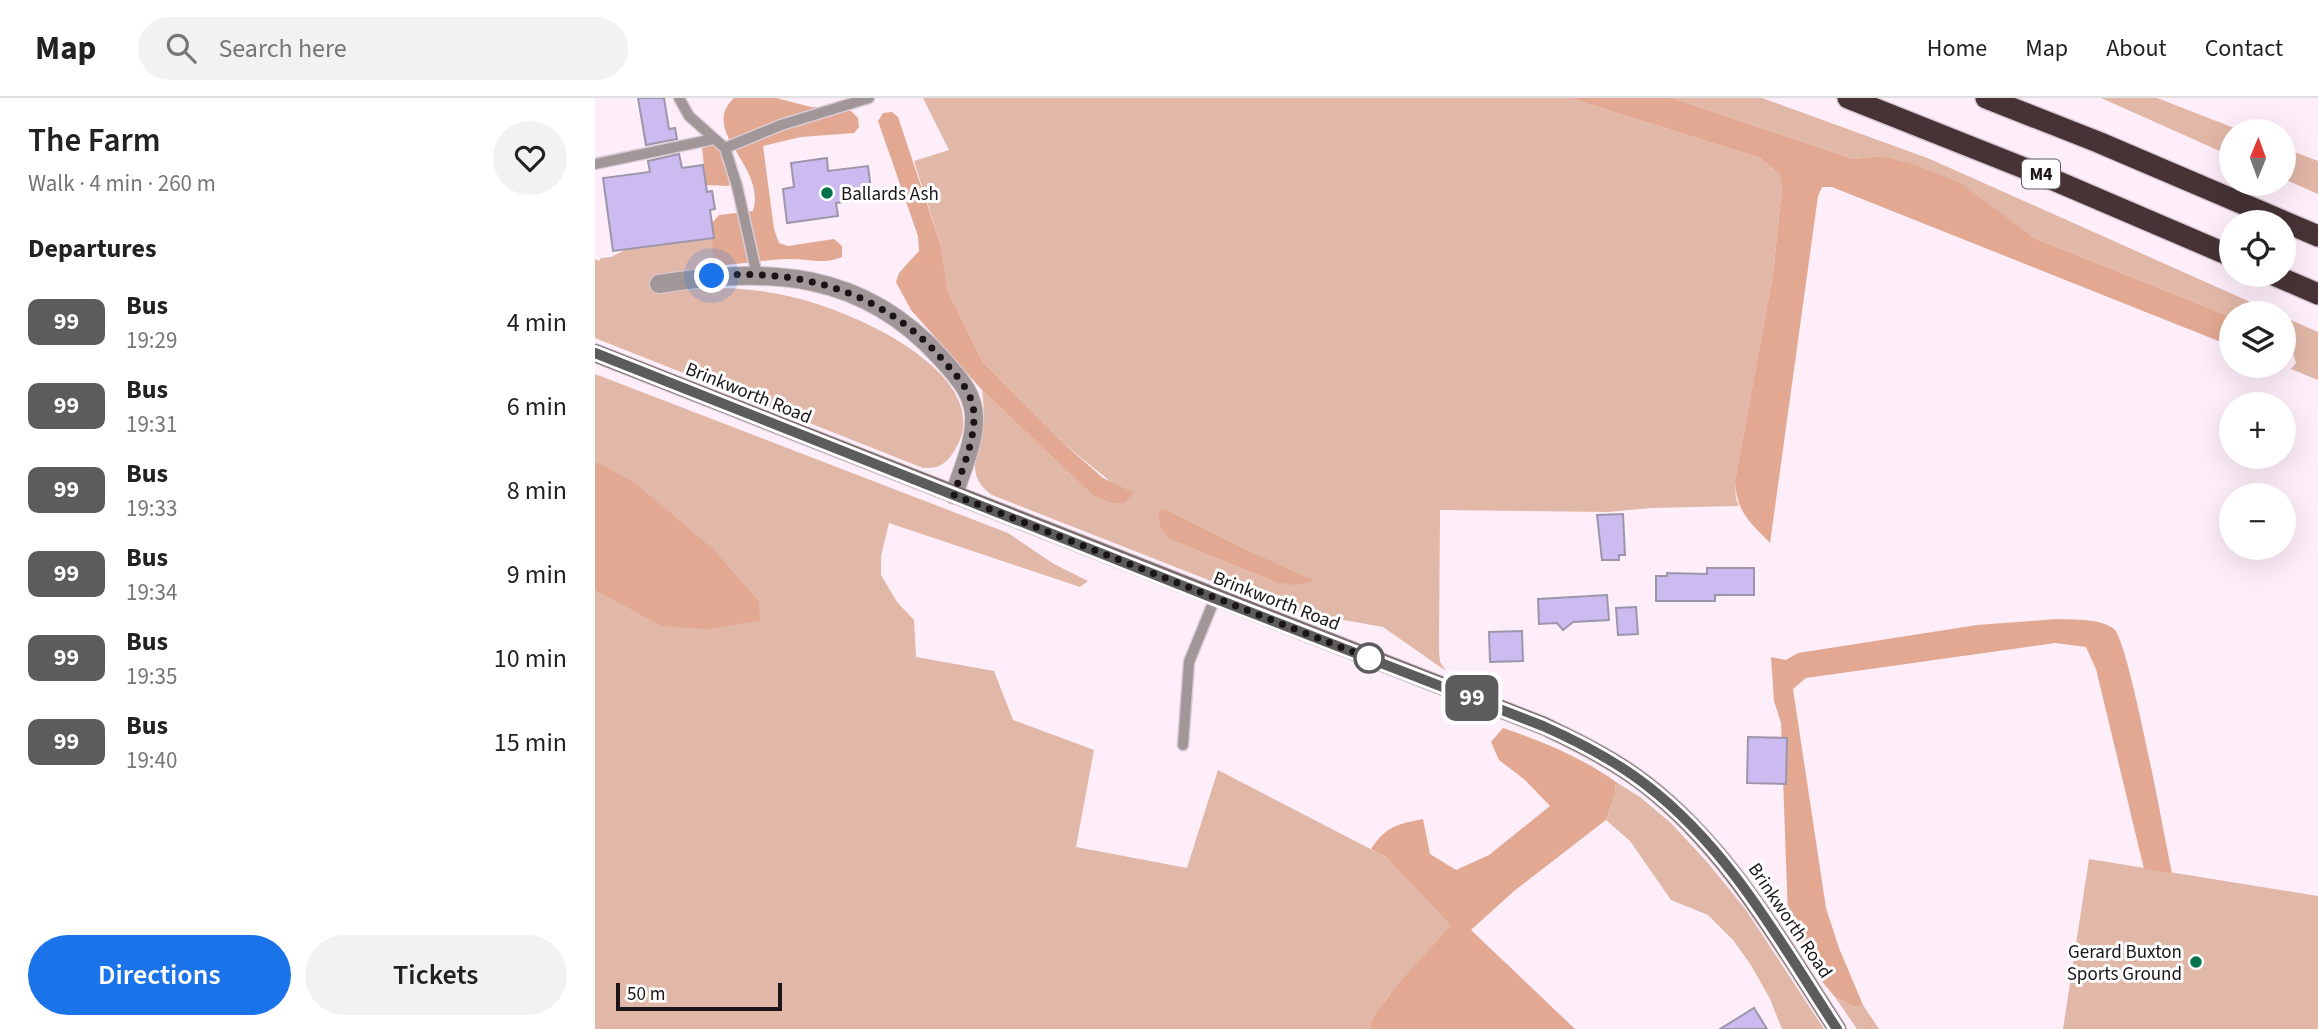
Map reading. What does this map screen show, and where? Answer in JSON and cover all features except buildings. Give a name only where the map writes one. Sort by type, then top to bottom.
[{"type":"highway","name":"M4","points":[[1848,98],[2049,177],[2219,251]]},
{"type":"highway","points":[[1986,98],[2098,142],[2318,236]]},
{"type":"highway","points":[[2296,284],[2318,294]]},
{"type":"main road","name":"Brinkworth Road","points":[[595,353],[1543,726],[1583,745],[1644,783],[1683,816],[1734,872],[1791,955],[1837,1029]]},
{"type":"street","points":[[659,284],[729,275],[813,281],[838,288],[881,308],[934,350],[968,391],[974,422],[954,495]]},
{"type":"lane","points":[[679,98],[689,116],[725,148],[737,186],[757,275]]},
{"type":"lane","points":[[725,148],[781,125],[869,98]]},
{"type":"lane","points":[[595,164],[714,139]]},
{"type":"lane","points":[[1183,745],[1189,663],[1215,598]]},
{"type":"shaded area","points":[[734,98],[776,98],[811,107],[851,111],[858,118],[859,127],[854,133],[801,137],[763,146],[774,229],[779,243],[788,246],[834,239],[842,246],[842,257],[828,261],[787,259],[713,266],[712,223],[719,215],[753,211],[755,194],[751,179],[728,137],[724,124],[725,111]]},
{"type":"shaded area","points":[[923,98],[1570,98],[1760,158],[1779,174],[1782,186],[1773,274],[1735,481],[1739,506],[1608,512],[1440,510],[1439,651],[1440,662],[1446,671],[1383,627],[1282,609],[992,495],[983,487],[975,471],[984,420],[982,390],[1091,494],[1116,486],[1064,444],[982,361],[948,291],[941,246],[914,161],[949,150]],"holes":[[[1163,508],[1255,554],[1275,582],[1172,540],[1159,512]]]},
{"type":"shaded area","points":[[1570,98],[1672,98],[1853,159],[1882,156],[1915,165],[1960,183],[2034,238],[2219,312],[2219,341],[1832,187],[1822,187],[1818,196],[1770,543],[1741,509],[1735,481],[1773,274],[1782,186],[1779,174],[1760,158]]},
{"type":"shaded area","points":[[1672,98],[1762,98],[1930,159],[2248,301],[2219,301],[2219,312],[2034,238],[2001,215],[1882,156],[1853,159]]},
{"type":"shaded area","points":[[2101,98],[2157,98],[2219,122],[2219,151]]},
{"type":"shaded area","points":[[892,112],[898,117],[941,246],[948,291],[982,361],[1064,444],[1103,478],[1134,493],[1124,503],[1112,503],[1091,494],[982,390],[911,310],[896,282],[899,273],[919,251],[918,236],[878,121],[883,113]]},
{"type":"shaded area","points":[[718,142],[730,175],[729,186],[706,185],[702,147],[704,144]]},
{"type":"shaded area","points":[[2296,153],[2318,161],[2318,194],[2296,184]]},
{"type":"shaded area","points":[[714,238],[713,266],[651,278],[654,289],[742,289],[795,297],[849,316],[893,338],[928,362],[955,393],[962,410],[963,429],[950,458],[938,466],[923,468],[595,338],[595,259],[599,261],[627,249]]},
{"type":"shaded area","points":[[2296,322],[2318,332],[2318,380],[2296,371]]},
{"type":"shaded area","points":[[595,374],[1008,533],[1054,564],[1088,581],[1080,587],[889,523],[881,556],[881,575],[897,602],[914,620],[916,657],[994,671],[1013,720],[1094,750],[1076,847],[1187,868],[1218,770],[1386,857],[1452,925],[1385,1000],[1370,1029],[595,1029]]},
{"type":"shaded area","points":[[595,461],[636,484],[714,550],[759,602],[760,621],[707,629],[662,626],[595,590]]},
{"type":"shaded area","points":[[1163,508],[1314,581],[1295,585],[1275,582],[1172,540],[1160,524],[1159,511]]},
{"type":"shaded area","points":[[2057,619],[2087,620],[2108,625],[2114,629],[2121,642],[2155,784],[2172,873],[2144,869],[2096,669],[2086,647],[2055,643],[1806,678],[1793,689],[1826,908],[1839,948],[1863,1005],[1855,1007],[1835,997],[1810,963],[1788,916],[1781,723],[1774,701],[1771,657],[1786,660],[1798,653],[1977,625]]},
{"type":"shaded area","points":[[1503,728],[1562,751],[1616,782],[1606,820],[1514,891],[1471,930],[1575,1029],[1370,1029],[1381,1006],[1451,925],[1386,857],[1371,849],[1377,841],[1393,827],[1423,819],[1430,854],[1456,870],[1489,855],[1550,806],[1525,780],[1499,760],[1491,742]]},
{"type":"shaded area","points":[[1616,782],[1640,797],[1671,823],[1708,863],[1746,910],[1824,1029],[1782,1029],[1770,999],[1733,940],[1708,915],[1671,900],[1630,841],[1606,820]]},
{"type":"shaded area","name":"Gerard Buxton Sports Ground","points":[[2089,859],[2318,896],[2318,1029],[2063,1029]]},
{"type":"shaded area","points":[[1835,997],[1855,1007],[1863,1005],[1879,1029],[1857,1029]]},
{"type":"bus line","name":"99","points":[[595,353],[1543,726],[1583,745],[1644,783],[1683,816],[1724,860],[1791,955],[1837,1029]]},
{"type":"place","name":"Ballards Ash","points":[[827,193]]},
{"type":"place","name":"Gerard Buxton Sports Ground","points":[[2196,962]]},
{"type":"route","points":[[712,276],[786,277],[838,288],[881,308],[934,350],[968,391],[972,406],[974,422],[970,442],[954,495],[1371,659],[1369,658]]}]
